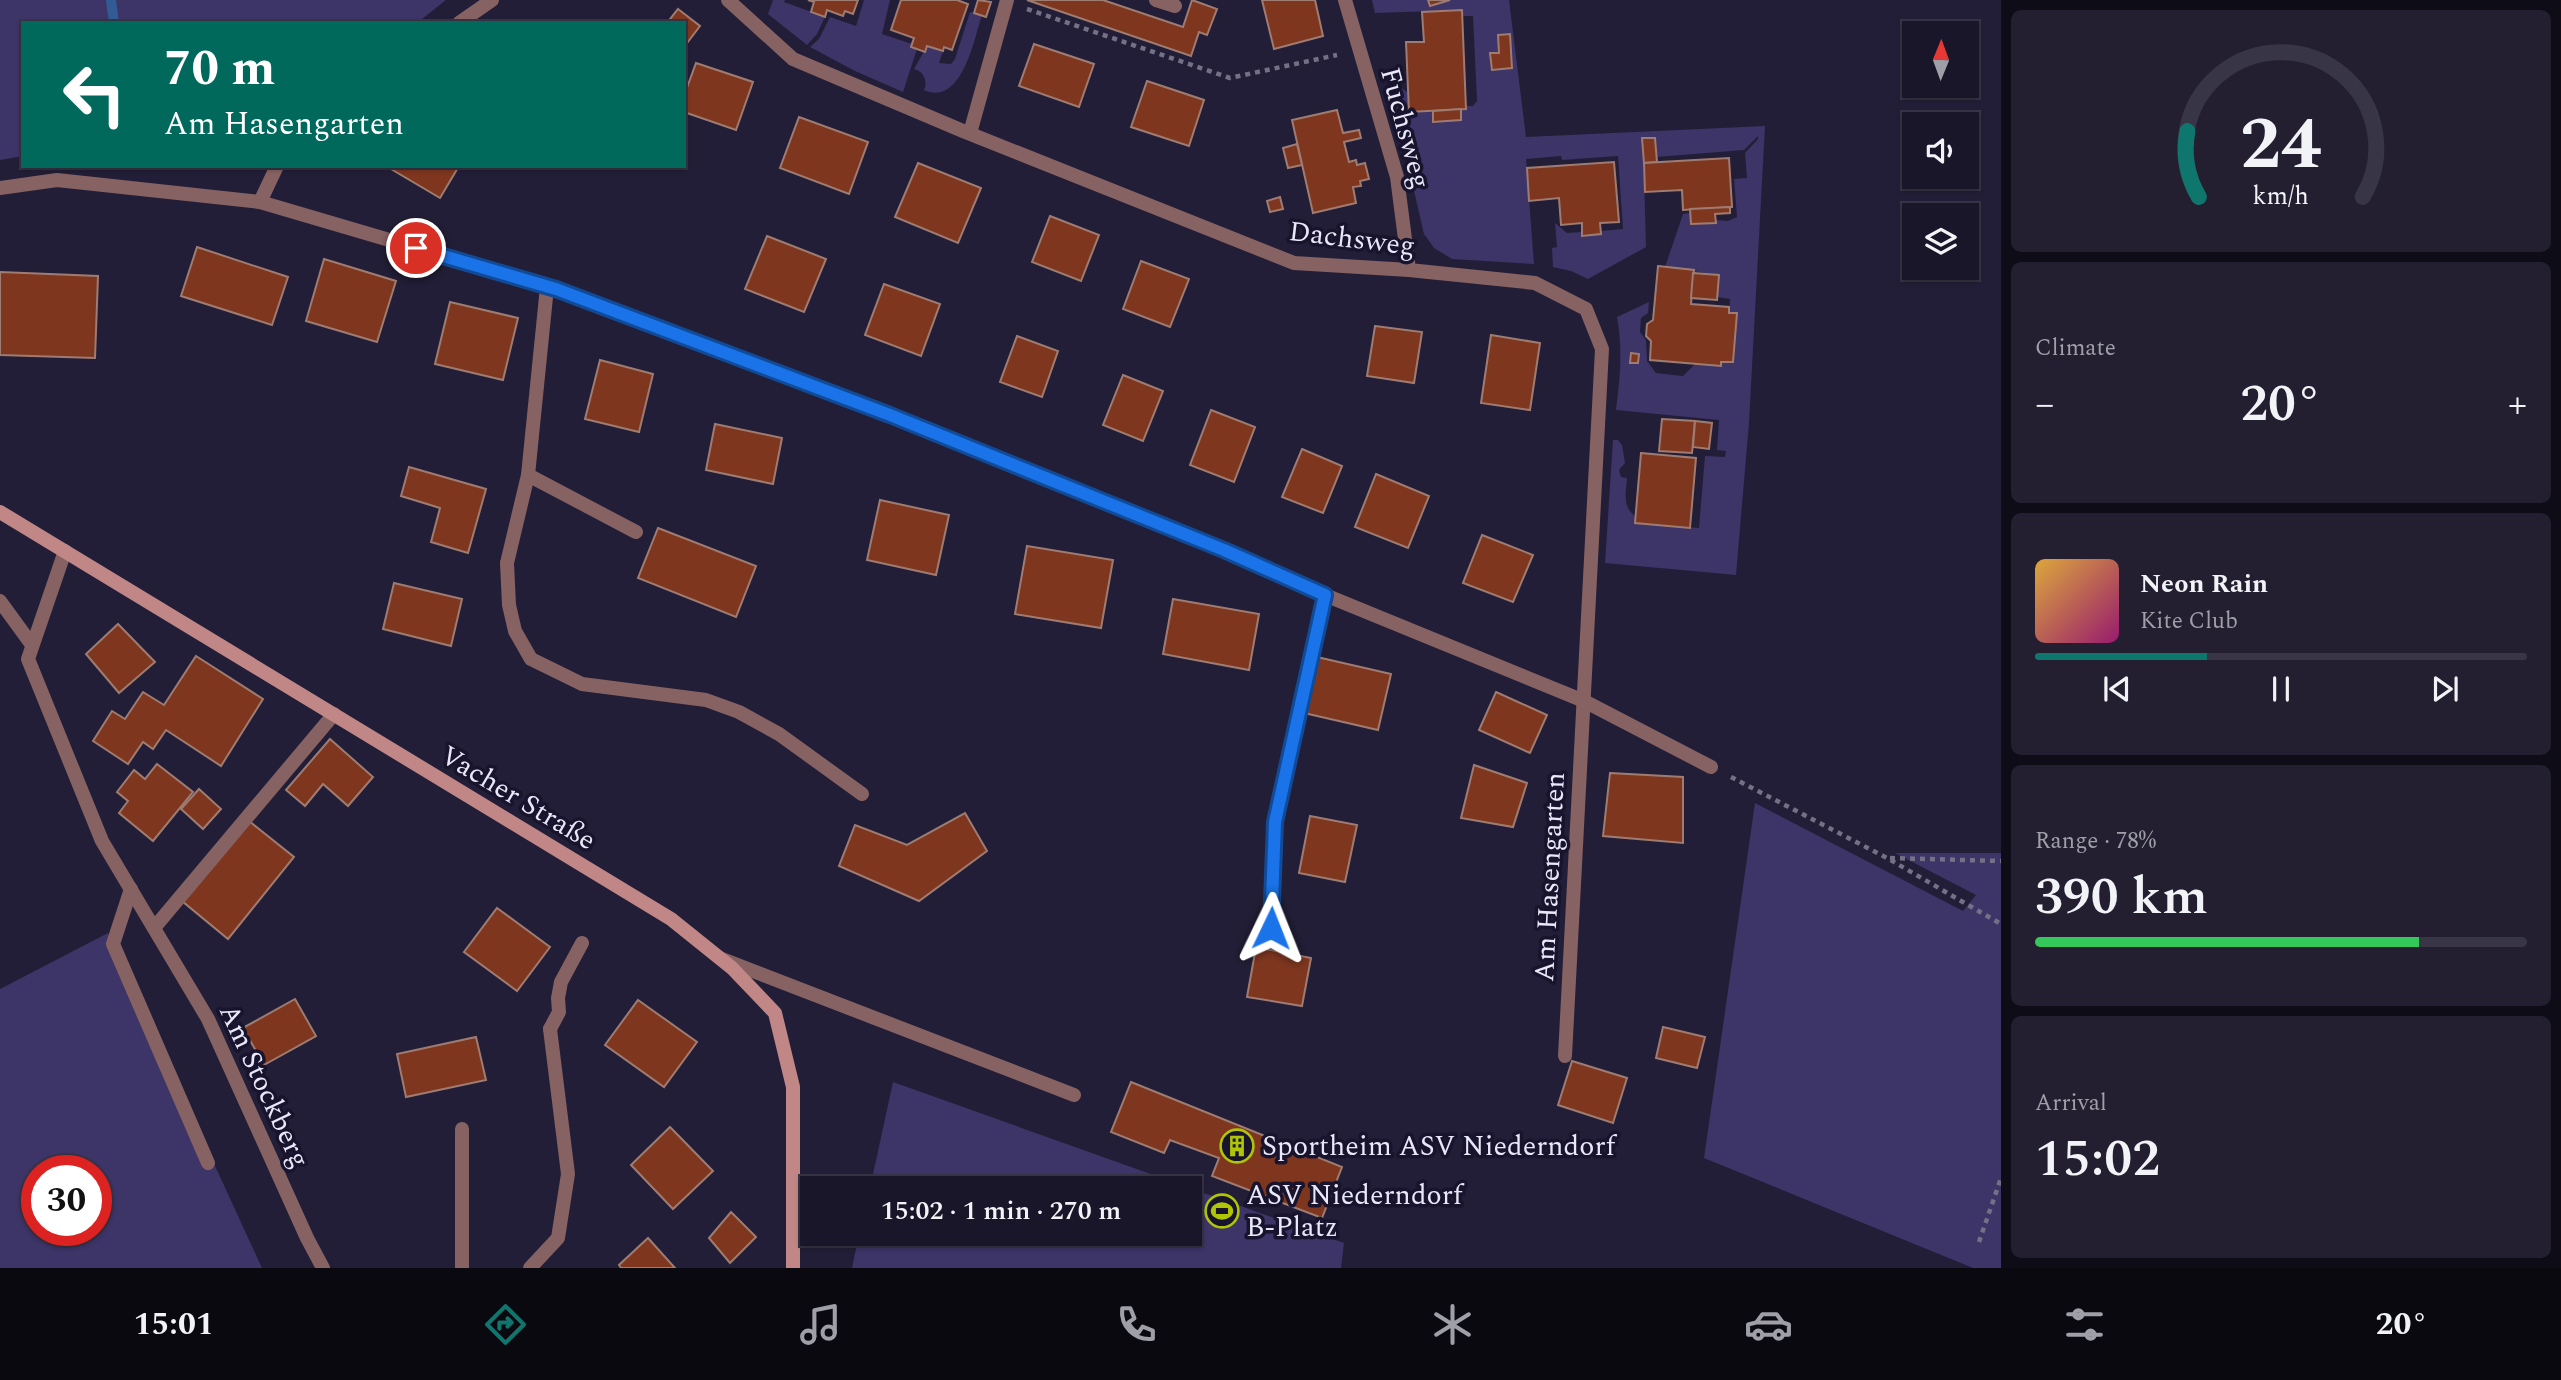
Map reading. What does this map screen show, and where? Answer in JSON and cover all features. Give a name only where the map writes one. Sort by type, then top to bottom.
[{"type":"main road","name":"Vacher Straße","points":[[0,512],[671,919],[721,959],[775,1013],[793,1087],[793,1268]]},
{"type":"street","points":[[462,21],[492,0]]},
{"type":"street","name":"Dachsweg","points":[[729,0],[793,60],[1294,263],[1409,270],[1535,283],[1586,309],[1602,349],[1584,701]]},
{"type":"street","points":[[1156,0],[1175,6]]},
{"type":"street","name":"Fuchsweg","points":[[1345,0],[1398,177],[1409,270]]},
{"type":"street","points":[[971,133],[1007,1]]},
{"type":"street","points":[[260,202],[276,168]]},
{"type":"street","points":[[0,188],[57,180],[260,202],[547,287],[890,415],[1224,550],[1325,595],[1584,701],[1711,767]]},
{"type":"street","points":[[547,287],[528,475],[507,563],[509,605],[515,631],[531,659],[582,684],[706,700],[739,712],[779,734],[862,794]]},
{"type":"street","points":[[528,475],[636,532]]},
{"type":"street","name":"Am Stockberg","points":[[65,551],[28,659],[102,841],[208,1019],[323,1268]]},
{"type":"street","points":[[1271,928],[1275,822],[1325,595]]},
{"type":"street","points":[[0,601],[33,645]]},
{"type":"street","name":"Am Hasengarten","points":[[1565,1056],[1584,701]]},
{"type":"street","points":[[154,928],[334,714]]},
{"type":"street","points":[[131,889],[113,944],[208,1163]]},
{"type":"street","points":[[530,1268],[558,1238],[568,1174],[550,1029],[559,1012],[561,982],[582,943]]},
{"type":"street","points":[[721,959],[1074,1095]]},
{"type":"street","points":[[462,1129],[462,1268]]},
{"type":"path","points":[[1007,1],[1230,78],[1358,50]]},
{"type":"path","points":[[1711,767],[1887,858],[2001,924]]},
{"type":"path","points":[[1887,858],[2001,861]]},
{"type":"path","points":[[1979,1242],[2001,1178]]},
{"type":"shaded area","points":[[0,0],[446,0],[420,21],[21,21],[21,156],[0,160]]},
{"type":"shaded area","points":[[773,0],[785,0],[784,2],[825,17],[817,34],[807,45],[768,14]]},
{"type":"shaded area","points":[[864,0],[890,0],[882,34],[912,44],[911,47],[917,49],[903,92],[810,47],[819,39],[830,17],[856,26]]},
{"type":"shaded area","points":[[1372,0],[1509,0],[1526,137],[1765,126],[1749,423],[1736,575],[1605,563],[1613,440],[1618,440],[1622,445],[1625,463],[1619,470],[1621,477],[1627,478],[1626,504],[1635,516],[1635,523],[1699,528],[1705,456],[1725,457],[1726,451],[1717,450],[1719,420],[1616,410],[1620,375],[1617,317],[1649,302],[1648,313],[1641,318],[1640,332],[1646,340],[1647,361],[1656,373],[1683,376],[1695,364],[1720,366],[1721,362],[1732,362],[1737,313],[1729,313],[1730,299],[1717,297],[1719,275],[1665,267],[1683,214],[1690,213],[1691,224],[1715,223],[1715,220],[1728,221],[1737,217],[1734,179],[1747,178],[1745,153],[1758,136],[1744,150],[1656,157],[1655,138],[1643,139],[1646,247],[1588,279],[1553,267],[1552,248],[1557,247],[1555,223],[1567,233],[1582,232],[1583,236],[1623,229],[1618,156],[1562,160],[1561,156],[1526,159],[1534,264],[1452,259],[1434,248],[1424,234],[1390,87],[1398,85],[1408,93],[1409,111],[1433,111],[1433,122],[1466,109],[1466,106],[1473,106],[1477,101],[1473,16],[1462,16],[1461,10],[1375,13]]},
{"type":"shaded area","points":[[970,12],[982,15],[970,54],[957,80],[948,89],[937,93],[924,90],[924,77],[914,69],[927,46],[943,51],[939,63],[951,64]]},
{"type":"shaded area","points":[[1755,803],[1963,911],[1976,895],[1895,853],[2001,853],[2001,1268],[1973,1268],[1704,1158]]},
{"type":"shaded area","points":[[108,933],[262,1268],[0,1268],[0,989]]},
{"type":"shaded area","name":"ASV Niederndorf B-Platz","points":[[893,1082],[1156,1176],[873,1176]]},
{"type":"shaded area","name":"ASV Niederndorf B-Platz","points":[[1202,1192],[1344,1243],[1341,1268],[852,1268],[857,1246],[1202,1246]]},
{"type":"building","points":[[808,0],[858,0],[853,14],[845,11],[843,16],[827,10],[825,17],[811,12],[814,2]]},
{"type":"building","points":[[901,0],[957,0],[968,4],[952,50],[944,47],[943,51],[927,46],[925,52],[911,47],[914,38],[891,30]]},
{"type":"building","points":[[978,0],[991,2],[986,17],[974,13]]},
{"type":"building","points":[[1027,0],[1103,0],[1183,27],[1192,0],[1217,9],[1207,35],[1199,32],[1191,56]]},
{"type":"building","points":[[1262,0],[1315,0],[1323,36],[1274,49]]},
{"type":"building","points":[[1428,0],[1450,0],[1430,6]]},
{"type":"building","points":[[678,9],[700,26],[686,44],[686,21],[669,21]]},
{"type":"building","points":[[1462,10],[1466,109],[1409,112],[1406,42],[1424,42],[1422,12]]},
{"type":"building","points":[[1510,34],[1512,68],[1492,70],[1490,53],[1499,53],[1498,35]]},
{"type":"building","points":[[1034,44],[1094,64],[1079,107],[1019,86]]},
{"type":"building","points":[[696,63],[753,82],[736,130],[686,113],[686,90]]},
{"type":"building","points":[[1147,81],[1204,100],[1189,146],[1131,127]]},
{"type":"building","points":[[1461,109],[1461,120],[1433,122],[1433,111]]},
{"type":"building","points":[[1337,110],[1343,133],[1359,130],[1361,138],[1344,142],[1349,162],[1356,160],[1357,165],[1365,163],[1369,179],[1360,181],[1361,186],[1353,187],[1356,203],[1313,213],[1292,120]]},
{"type":"building","points":[[799,117],[868,142],[849,194],[780,168]]},
{"type":"building","points":[[1642,138],[1655,138],[1657,162],[1644,163]]},
{"type":"building","points":[[1297,144],[1302,165],[1288,168],[1283,148]]},
{"type":"building","points":[[1729,158],[1732,207],[1683,210],[1682,190],[1645,192],[1644,163]]},
{"type":"building","points":[[1614,162],[1619,222],[1600,223],[1601,234],[1582,236],[1582,223],[1561,225],[1559,198],[1529,201],[1527,168]]},
{"type":"building","points":[[918,163],[981,188],[958,243],[895,217]]},
{"type":"building","points":[[389,168],[458,168],[440,198]]},
{"type":"building","points":[[1280,197],[1283,209],[1270,212],[1267,201]]},
{"type":"building","points":[[1730,207],[1730,213],[1715,214],[1716,223],[1691,224],[1690,209]]},
{"type":"building","points":[[1050,216],[1099,235],[1081,281],[1032,262]]},
{"type":"building","points":[[767,236],[826,259],[804,312],[745,289]]},
{"type":"building","points":[[197,247],[288,277],[272,325],[181,296]]},
{"type":"building","points":[[324,259],[396,281],[377,342],[306,321]]},
{"type":"building","points":[[1141,261],[1189,279],[1170,327],[1123,309]]},
{"type":"building","points":[[1658,266],[1694,270],[1691,304],[1729,307],[1729,313],[1737,313],[1733,362],[1721,362],[1721,366],[1650,360],[1651,341],[1646,336],[1647,324],[1653,320]]},
{"type":"building","points":[[0,272],[98,276],[95,358],[0,355]]},
{"type":"building","points":[[1693,273],[1719,275],[1717,300],[1691,298]]},
{"type":"building","points":[[884,284],[940,304],[921,356],[865,335]]},
{"type":"building","points":[[450,302],[518,318],[503,380],[435,364]]},
{"type":"building","points":[[1375,326],[1422,332],[1414,383],[1367,376]]},
{"type":"building","points":[[1491,335],[1540,343],[1530,410],[1481,403]]},
{"type":"building","points":[[1017,336],[1058,351],[1042,397],[1000,382]]},
{"type":"building","points":[[1631,353],[1639,354],[1638,363],[1630,363]]},
{"type":"building","points":[[600,360],[653,374],[639,432],[585,419]]},
{"type":"building","points":[[1123,375],[1163,391],[1143,441],[1103,425]]},
{"type":"building","points":[[1211,410],[1255,427],[1234,482],[1190,465]]},
{"type":"building","points":[[1662,419],[1695,421],[1692,453],[1659,451]]},
{"type":"building","points":[[1695,421],[1712,423],[1709,449],[1693,447]]},
{"type":"building","points":[[715,424],[782,438],[773,484],[706,470]]},
{"type":"building","points":[[1302,449],[1342,466],[1323,513],[1282,497]]},
{"type":"building","points":[[1641,453],[1696,458],[1690,528],[1635,523]]},
{"type":"building","points":[[409,467],[486,489],[468,553],[431,542],[440,508],[401,496]]},
{"type":"building","points":[[1376,474],[1429,496],[1408,548],[1355,527]]},
{"type":"building","points":[[880,500],[949,515],[936,575],[867,560]]},
{"type":"building","points":[[658,528],[756,566],[736,617],[638,578]]},
{"type":"building","points":[[1482,535],[1533,555],[1513,602],[1463,583]]},
{"type":"building","points":[[1027,546],[1113,560],[1101,628],[1015,614]]},
{"type":"building","points":[[394,583],[462,599],[451,646],[383,629]]},
{"type":"building","points":[[1173,599],[1259,614],[1249,670],[1163,654]]},
{"type":"building","points":[[118,624],[155,662],[119,693],[86,654]]},
{"type":"building","points":[[196,656],[263,699],[221,766],[166,730],[153,749],[143,742],[128,764],[93,741],[112,711],[125,719],[143,692],[164,705]]},
{"type":"building","points":[[1317,657],[1391,674],[1378,730],[1304,713]]},
{"type":"building","points":[[1496,692],[1547,715],[1530,753],[1479,730]]},
{"type":"building","points":[[330,739],[373,777],[348,806],[323,784],[305,806],[286,790]]},
{"type":"building","points":[[157,764],[193,792],[153,841],[119,813],[128,801],[117,792],[134,770],[145,779]]},
{"type":"building","points":[[1474,765],[1527,783],[1513,827],[1461,818]]},
{"type":"building","points":[[1610,773],[1683,777],[1683,843],[1603,836]]},
{"type":"building","points":[[199,789],[221,809],[203,829],[181,809]]},
{"type":"building","points":[[965,813],[987,851],[919,901],[839,866],[855,825],[907,845]]},
{"type":"building","points":[[1310,816],[1357,825],[1345,882],[1299,873]]},
{"type":"building","points":[[249,821],[294,857],[228,939],[182,901]]},
{"type":"building","points":[[497,908],[550,947],[517,991],[464,952]]},
{"type":"building","points":[[1256,947],[1311,958],[1302,1006],[1247,997]]},
{"type":"building","points":[[295,999],[316,1036],[264,1065],[243,1028]]},
{"type":"building","points":[[638,1000],[697,1042],[664,1087],[605,1045]]},
{"type":"building","points":[[1663,1027],[1705,1037],[1697,1068],[1656,1058]]},
{"type":"building","points":[[476,1037],[486,1080],[406,1097],[397,1054]]},
{"type":"building","points":[[1572,1061],[1627,1078],[1613,1123],[1558,1105]]},
{"type":"building","name":"Sportheim ASV Niederndorf","points":[[1131,1082],[1342,1167],[1322,1218],[1212,1176],[1219,1158],[1170,1140],[1164,1153],[1111,1132]]},
{"type":"building","points":[[670,1127],[713,1171],[673,1209],[631,1165]]},
{"type":"building","points":[[731,1212],[756,1237],[730,1263],[709,1238]]},
{"type":"building","points":[[648,1238],[675,1268],[621,1268],[619,1265]]},
{"type":"waterway","points":[[111,0],[114,21]]},
{"type":"place","name":"Sportheim ASV Niederndorf","points":[[1237,1146]]},
{"type":"place","name":"ASV Niederndorf B-Platz","points":[[1222,1211]]},
{"type":"route","points":[[416,248],[556,289],[890,415],[1224,550],[1325,595],[1275,822],[1271,928]]}]
